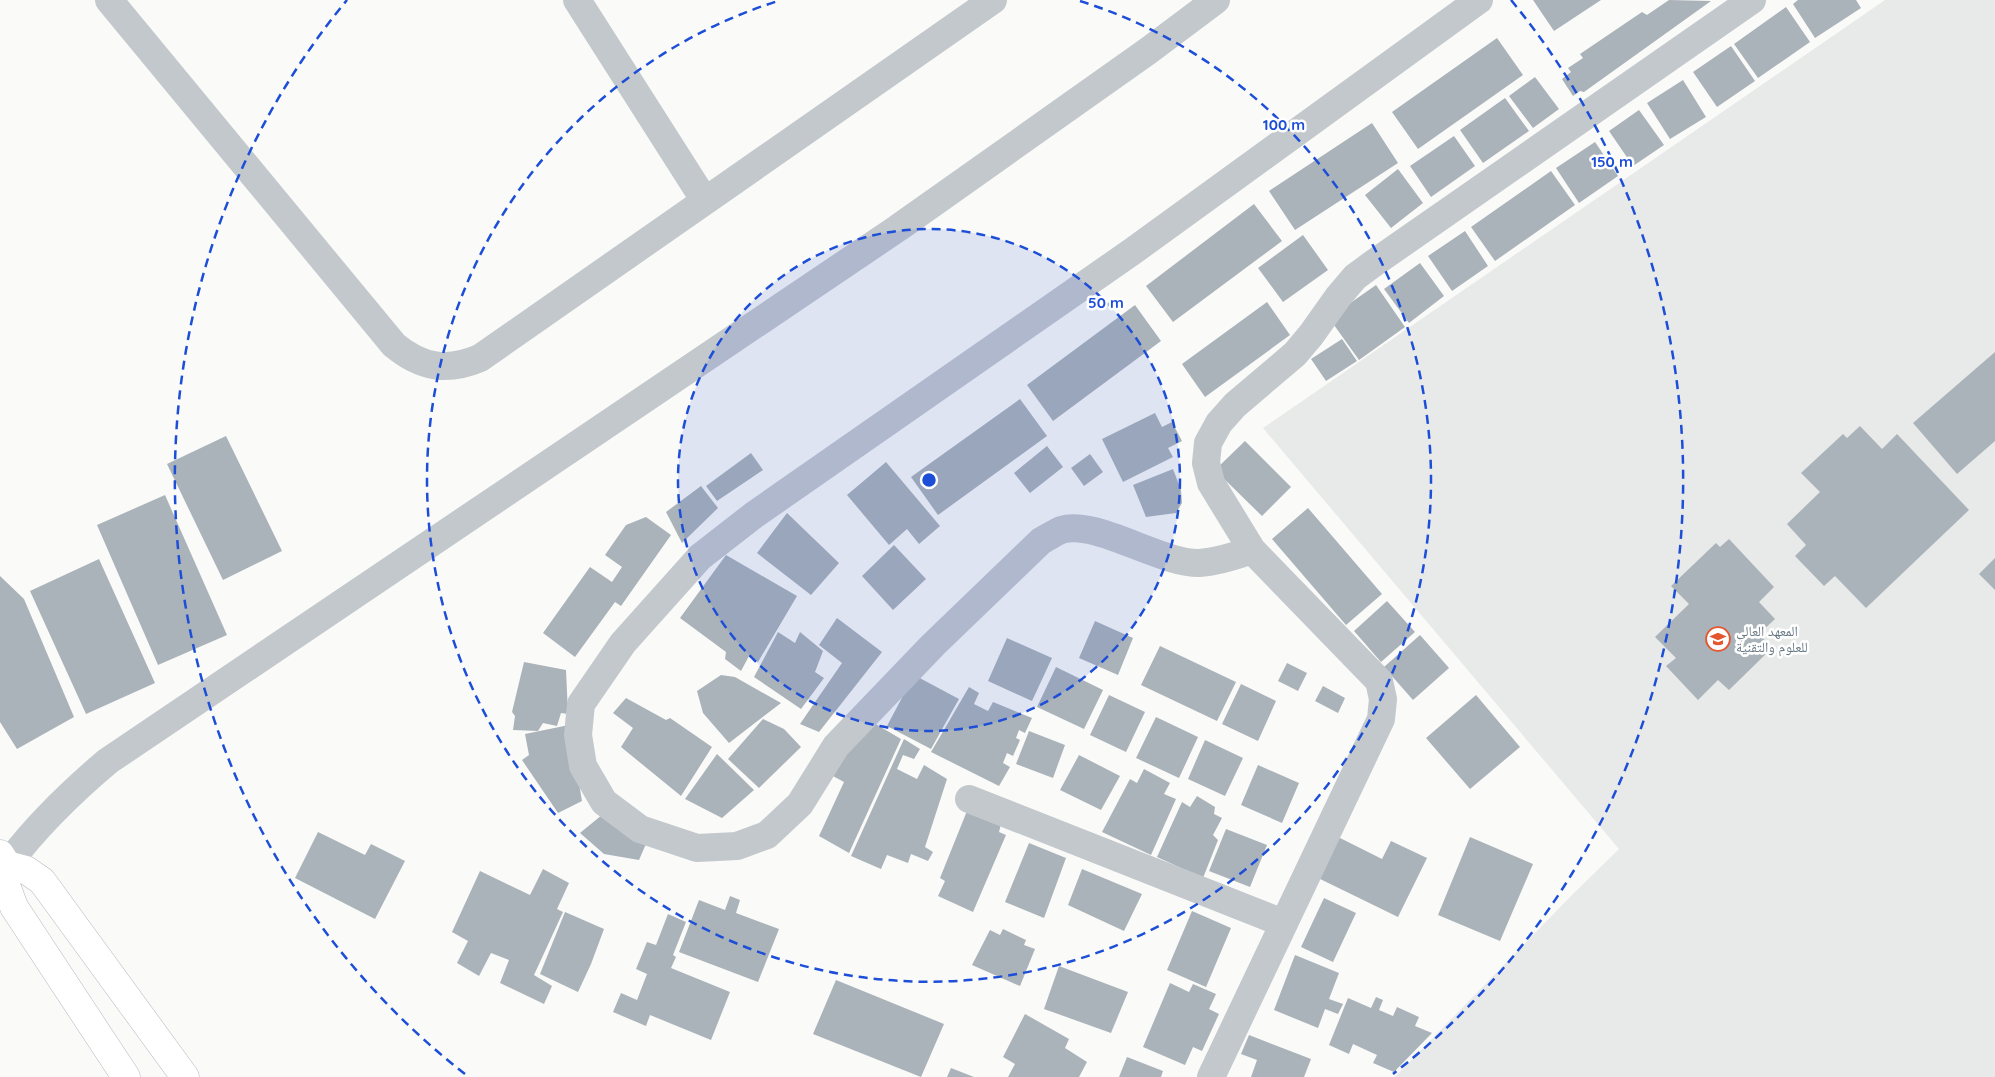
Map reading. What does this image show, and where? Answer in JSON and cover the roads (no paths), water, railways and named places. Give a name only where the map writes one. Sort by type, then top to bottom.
[{"type":"main road","points":[[3,859],[6,885],[14,907],[126,1077]]},
{"type":"main road","points":[[3,859],[26,870],[42,881],[185,1077]]},
{"type":"street","points":[[109,0],[394,345],[405,355],[418,362],[447,367],[464,364],[480,358],[993,0]]},
{"type":"street","points":[[577,0],[705,201]]},
{"type":"street","points":[[3,859],[28,837],[82,782],[129,747],[898,228],[1148,51],[1216,0]]},
{"type":"street","points":[[1252,550],[1225,559],[1198,563],[1168,558],[1082,528],[1062,530],[1041,541],[933,645],[836,746],[800,804],[767,836],[737,846],[696,848],[640,829],[604,802],[583,766],[578,735],[581,704],[623,643],[700,557],[754,515],[1133,251],[1479,0]]},
{"type":"street","points":[[1212,1077],[1380,719],[1383,699],[1379,681],[1252,550],[1211,483],[1206,464],[1208,443],[1219,423],[1235,405],[1295,354],[1338,297],[1356,277],[1752,0]]},
{"type":"street","points":[[969,799],[1283,923]]},
{"type":"place","name":"المعهد العالي للعلوم والتقنية","points":[[1718,639]]}]
